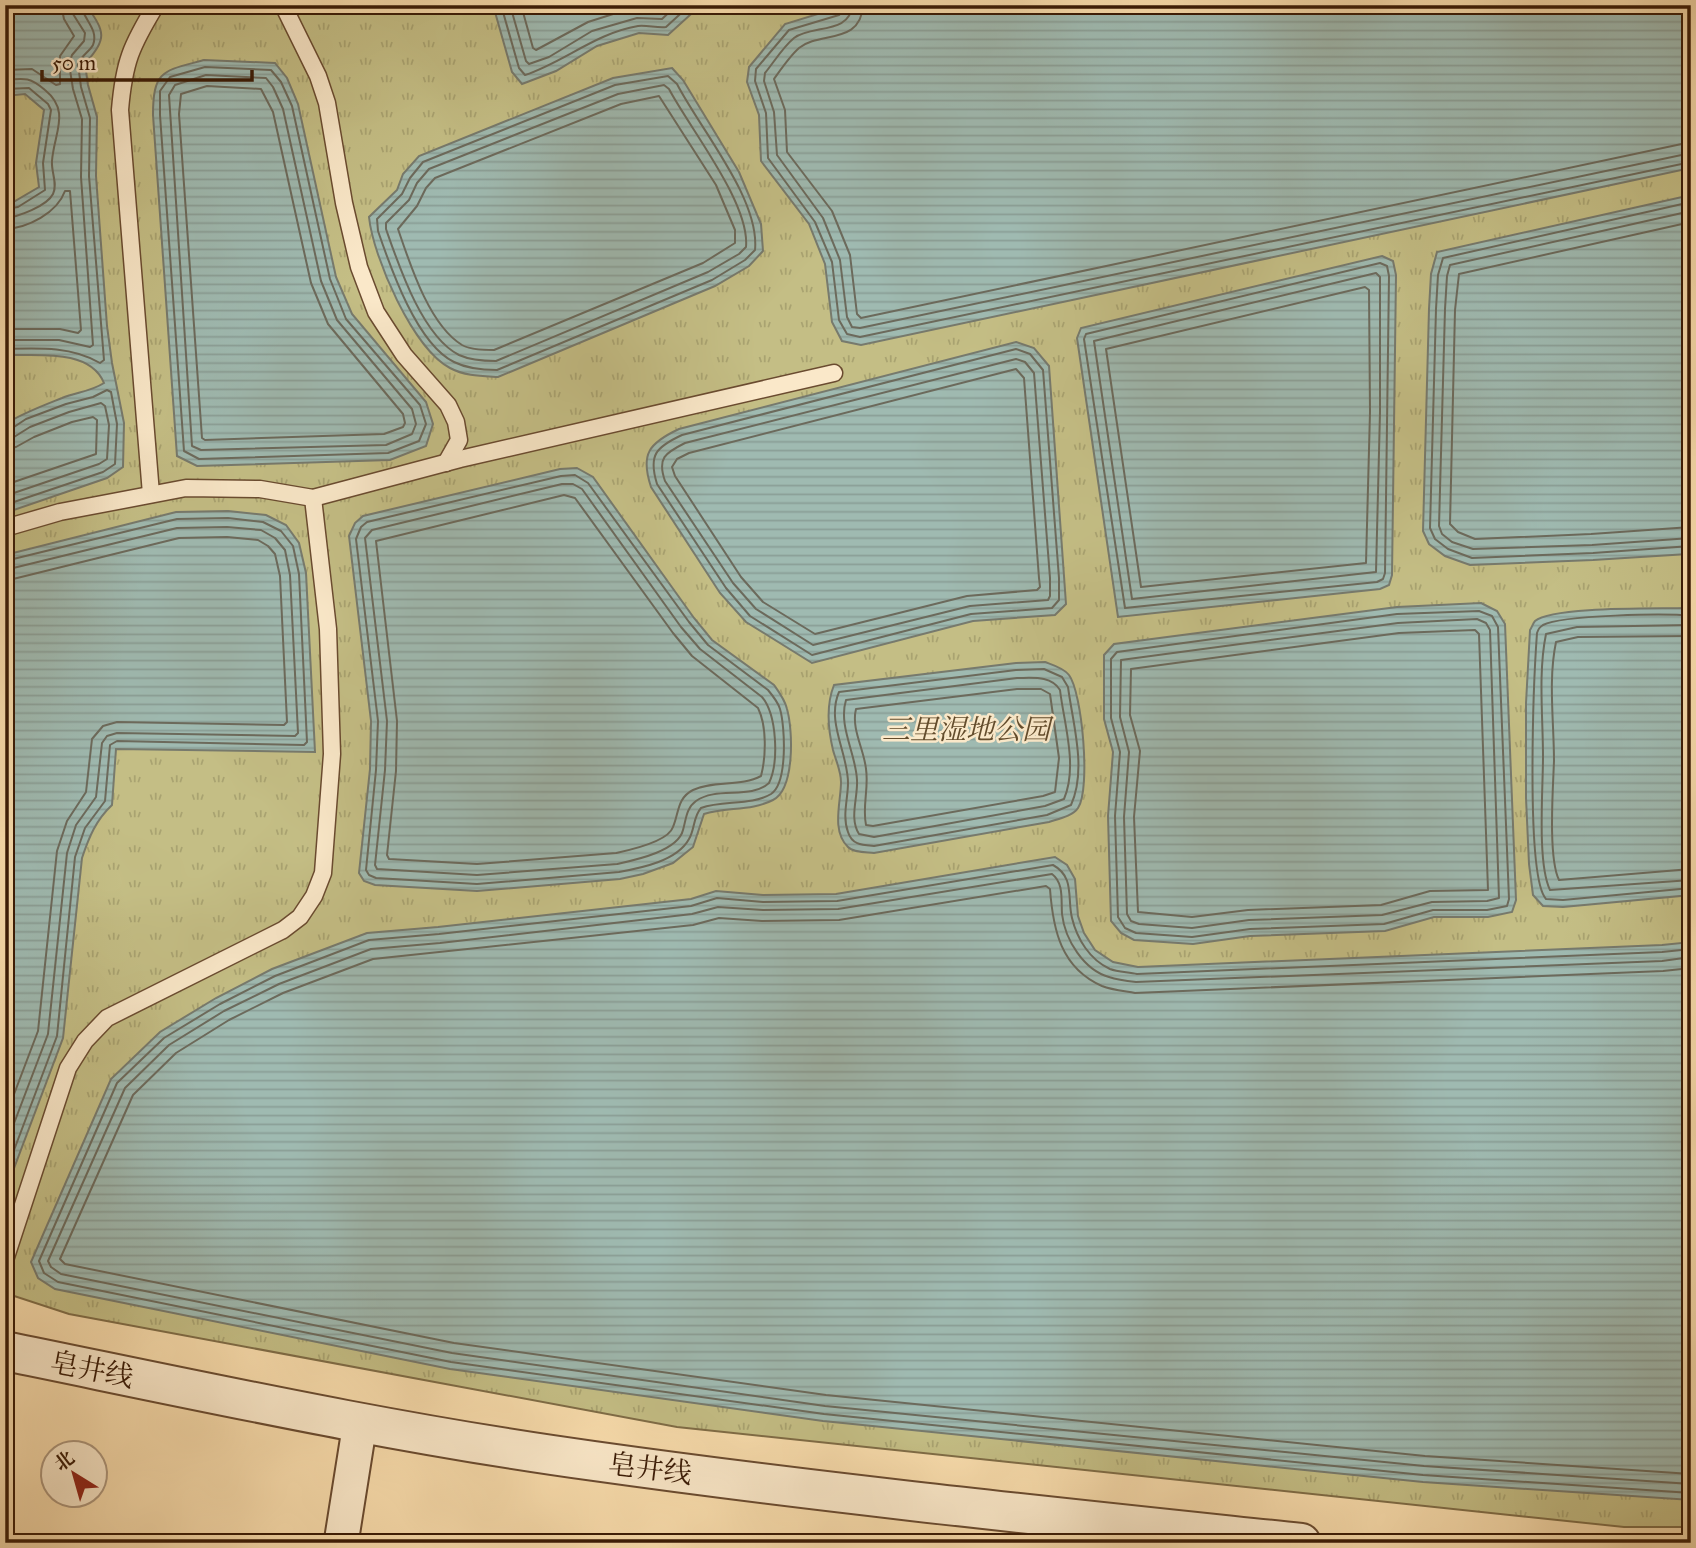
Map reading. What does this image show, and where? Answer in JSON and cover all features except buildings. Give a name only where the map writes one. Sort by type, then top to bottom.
[{"type":"street","name":"皂井线","points":[[5,1351],[360,1423],[593,1461],[1034,1515],[1301,1543]]},
{"type":"street","points":[[341,1543],[360,1423]]},
{"type":"lane","points":[[151,494],[120,110],[122,79],[130,50],[156,5]]},
{"type":"lane","points":[[283,5],[318,76],[327,103],[344,203],[359,267],[376,312],[404,355],[448,405],[456,422],[459,440],[446,463]]},
{"type":"lane","points":[[5,528],[60,512],[186,488],[260,489],[313,498],[446,463],[834,373]]},
{"type":"lane","points":[[5,1260],[68,1068],[85,1041],[107,1018],[282,930],[300,917],[314,896],[323,873],[332,754],[328,629],[313,498]]},
{"type":"green space","name":"三里湿地公园","points":[[5,5],[1691,5],[1691,1527],[1624,1527],[677,1427],[69,1314],[5,1293]]},
{"type":"water","points":[[15,5],[86,5],[100,29],[97,48],[85,64],[97,117],[96,176],[107,326],[124,423],[123,467],[107,478],[5,513],[5,424],[40,407],[104,383],[97,372],[75,359],[46,355],[5,355],[5,203],[15,201],[39,187],[36,163],[44,110],[25,94],[5,96],[5,9]]},
{"type":"water","points":[[493,5],[701,5],[668,35],[639,33],[597,46],[556,71],[522,84],[512,72]]},
{"type":"water","points":[[847,5],[1691,5],[1691,168],[861,345],[842,341],[832,322],[825,264],[809,224],[761,161],[759,115],[747,82],[749,67],[785,24]]},
{"type":"water","points":[[204,60],[275,63],[287,78],[298,104],[336,277],[352,314],[426,402],[433,424],[426,446],[390,460],[197,466],[177,456],[154,100],[155,89],[164,74]]},
{"type":"water","points":[[672,68],[683,80],[739,172],[761,224],[763,251],[749,266],[715,286],[498,377],[461,373],[436,358],[422,342],[397,300],[372,234],[369,217],[397,190],[403,174],[419,156],[613,78]]},
{"type":"water","points":[[1691,195],[1691,552],[1593,560],[1470,565],[1445,556],[1429,544],[1423,531],[1429,309],[1431,274],[1437,252]]},
{"type":"water","points":[[1382,256],[1393,261],[1396,275],[1392,575],[1389,585],[1380,589],[1118,617],[1077,338],[1081,328]]},
{"type":"water","points":[[1016,342],[1034,348],[1049,366],[1066,604],[1055,615],[973,621],[812,663],[746,622],[720,593],[651,487],[647,466],[650,451],[660,439],[679,429]]},
{"type":"water","points":[[577,468],[593,477],[712,640],[774,685],[780,693],[789,718],[791,744],[789,772],[780,794],[765,803],[704,814],[693,847],[673,863],[620,879],[477,891],[375,885],[364,881],[359,873],[370,769],[371,721],[349,536],[355,523],[363,516],[560,469]]},
{"type":"water","points":[[228,511],[266,515],[286,525],[299,543],[306,573],[315,752],[116,749],[112,805],[94,829],[82,858],[63,1038],[13,1171],[5,1204],[5,555],[176,512]]},
{"type":"water","points":[[1481,603],[1497,611],[1505,624],[1516,900],[1512,912],[1488,917],[1434,917],[1385,931],[1250,936],[1193,944],[1134,940],[1121,933],[1111,921],[1108,816],[1113,752],[1104,719],[1104,655],[1114,644],[1397,607]]},
{"type":"water","points":[[1686,608],[1691,611],[1691,895],[1563,907],[1543,906],[1533,895],[1529,864],[1526,703],[1530,630],[1535,621],[1562,613],[1607,609]]},
{"type":"water","points":[[1045,662],[1069,675],[1078,700],[1084,782],[1082,798],[1076,811],[1049,822],[874,853],[848,847],[838,825],[841,778],[829,725],[834,685],[1016,663]]},
{"type":"water","points":[[1055,857],[1067,865],[1075,879],[1078,916],[1084,933],[1095,950],[1113,962],[1138,967],[1691,942],[1691,1500],[1423,1482],[823,1421],[450,1369],[55,1289],[38,1278],[31,1262],[111,1079],[160,1032],[216,998],[272,969],[367,933],[691,899],[716,891],[763,895],[836,894]]}]
